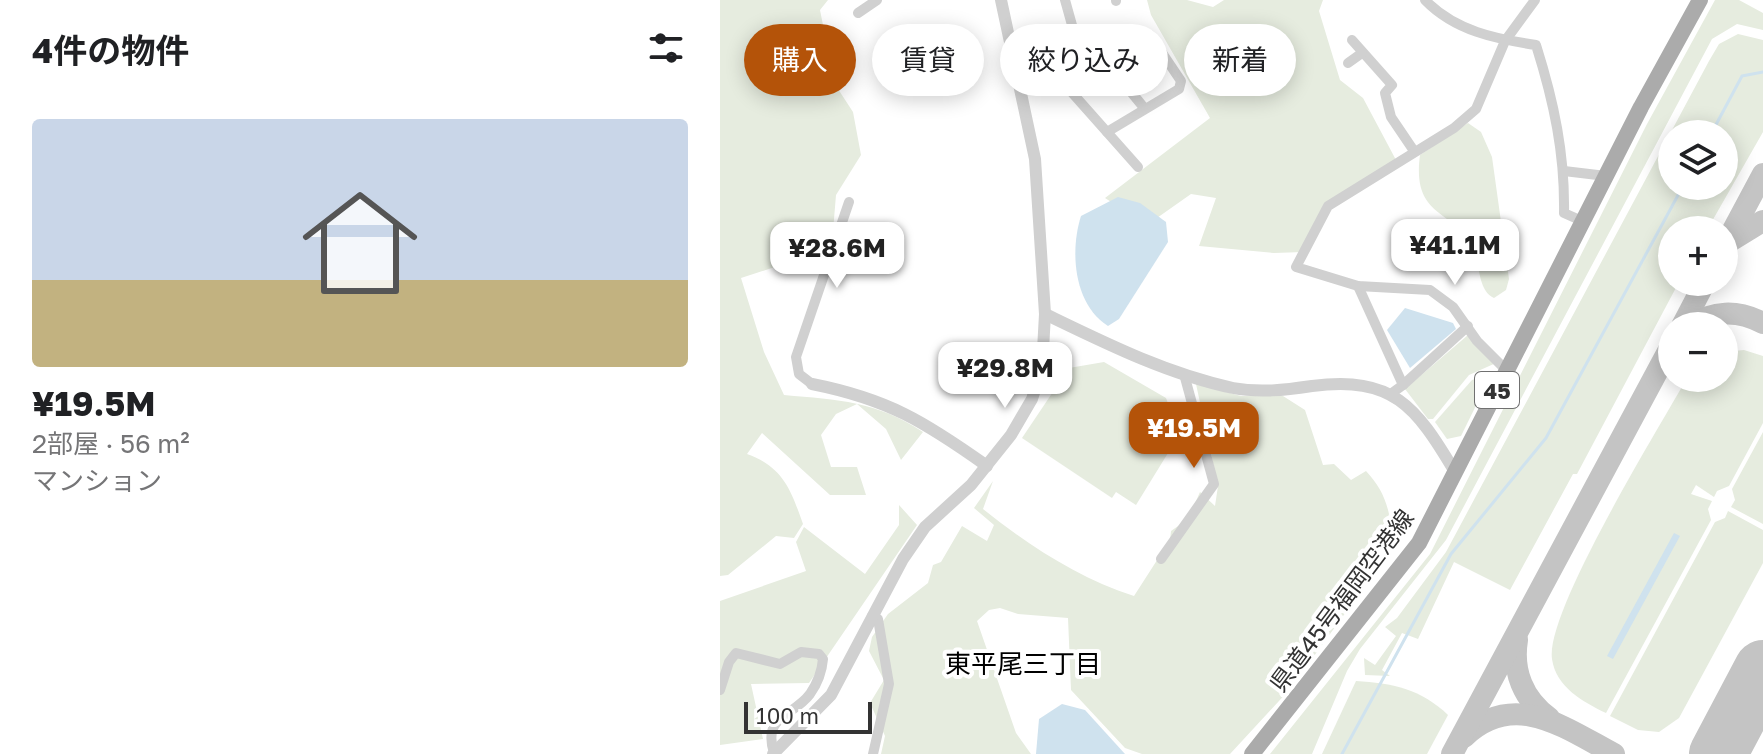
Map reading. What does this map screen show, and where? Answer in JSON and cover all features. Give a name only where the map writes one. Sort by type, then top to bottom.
[{"type":"main road","name":"県道45号福岡空港線","points":[[1252,754],[1419,543],[1582,221],[1700,0]]},
{"type":"street","points":[[858,13],[877,0]]},
{"type":"street","points":[[1001,0],[1006,24]]},
{"type":"street","points":[[1065,0],[1072,24]]},
{"type":"street","points":[[1425,0],[1458,24],[1505,41],[1536,45],[1556,109],[1564,171],[1564,213],[1582,221]]},
{"type":"street","points":[[1507,371],[1477,341],[1453,307],[1430,290],[1358,286],[1296,267],[1328,206],[1454,128],[1476,109],[1505,41],[1535,0]]},
{"type":"street","points":[[1107,132],[1179,89],[1181,81],[1150,35],[1142,34],[1105,60],[1145,109]]},
{"type":"street","points":[[1352,40],[1392,85],[1385,93],[1391,117],[1414,151]]},
{"type":"street","points":[[1348,63],[1362,53]]},
{"type":"street","points":[[720,690],[729,662],[736,653],[780,664],[801,652],[819,654],[823,659],[822,671],[810,694],[775,725],[770,741],[774,754],[831,695],[888,583],[925,527],[987,466],[1032,399],[1042,368],[1045,314],[1035,159],[1021,96]]},
{"type":"street","points":[[1075,96],[1138,167]]},
{"type":"street","points":[[1564,171],[1606,176]]},
{"type":"street","points":[[849,202],[796,357],[799,374],[812,384],[851,392],[902,410],[987,466]]},
{"type":"street","points":[[1358,286],[1403,385]]},
{"type":"street","points":[[1045,314],[1184,374],[1248,390],[1363,383],[1392,393],[1415,415],[1455,472]]},
{"type":"street","points":[[1392,393],[1468,326]]},
{"type":"street","points":[[1161,559],[1214,484],[1184,374]]},
{"type":"street","points":[[872,616],[878,619],[889,684],[873,754]]},
{"type":"shaded area","points":[[720,0],[828,0],[820,10],[823,24],[744,24],[744,96],[843,96],[853,112],[861,155],[836,195],[833,231],[790,262],[741,278],[764,352],[784,395],[857,404],[836,414],[821,435],[831,467],[857,467],[866,495],[830,495],[762,433],[747,454],[769,466],[784,481],[803,524],[794,538],[776,536],[728,575],[720,576]]},
{"type":"shaded area","points":[[1147,0],[1187,0],[1213,7],[1224,0],[1323,0],[1319,11],[1340,80],[1363,98],[1396,160],[1333,201],[1303,252],[1274,253],[1199,246],[1216,198],[1191,194],[1147,225],[1105,198],[1210,118],[1197,96],[1296,96],[1296,24],[1184,24],[1184,73],[1168,45],[1168,24],[1156,24]]},
{"type":"shaded area","points":[[1715,0],[1739,0],[1763,13],[1763,30],[1737,24],[1712,39],[1669,120],[1658,120],[1658,141],[1446,540],[1360,649],[1347,671],[1312,754],[1270,754],[1430,554],[1647,124]]},
{"type":"shaded area","points":[[1738,34],[1763,40],[1763,132],[1738,176],[1738,120],[1677,120],[1719,44]]},
{"type":"shaded area","points":[[1468,123],[1481,132],[1492,157],[1509,279],[1506,290],[1494,298],[1485,290],[1475,254],[1467,239],[1429,203],[1422,192],[1419,177],[1420,155]]},
{"type":"shaded area","points":[[1658,156],[1658,200],[1724,200],[1715,216],[1658,216],[1658,296],[1672,296],[1663,312],[1658,312],[1658,322],[1577,474],[1573,474],[1510,590],[1454,562],[1418,639],[1402,633],[1382,670],[1390,676],[1365,675],[1364,658],[1375,665],[1396,636],[1385,627],[1397,618],[1446,552]]},
{"type":"shaded area","points":[[1468,335],[1496,363],[1469,375],[1433,419],[1428,419],[1405,389]]},
{"type":"shaded area","points":[[1738,351],[1763,356],[1763,423],[1729,486],[1717,491],[1714,497],[1696,485],[1691,494],[1712,501],[1708,509],[1711,520],[1606,713],[1572,692],[1555,669],[1552,659],[1555,635],[1566,602],[1606,520],[1679,392],[1738,392]]},
{"type":"shaded area","points":[[1104,362],[1166,398],[1180,436],[1165,442],[1168,453],[1136,505],[1116,492],[1112,498],[1022,438],[1069,368]]},
{"type":"shaded area","points":[[1492,373],[1461,436],[1447,439],[1435,422],[1472,380]]},
{"type":"shaded area","points":[[1196,384],[1241,396],[1283,396],[1305,410],[1323,465],[1334,464],[1351,480],[1366,471],[1380,491],[1389,514],[1370,579],[1290,689],[1230,754],[1142,754],[1125,748],[1071,690],[1068,618],[1018,614],[1000,608],[989,610],[977,621],[1016,733],[1031,754],[881,754],[885,736],[870,703],[884,680],[869,651],[872,637],[888,614],[928,583],[933,565],[941,562],[962,526],[987,541],[994,525],[974,508],[993,481],[983,509],[1054,559],[1093,580],[1134,596],[1170,540],[1171,531],[1188,519],[1200,492],[1215,506],[1218,486]]},
{"type":"shaded area","points":[[857,404],[873,408],[923,432],[901,460],[886,429]]},
{"type":"shaded area","points":[[1763,432],[1763,524],[1731,507],[1735,500],[1732,489]]},
{"type":"shaded area","points":[[899,505],[917,525],[809,683],[751,684],[763,739],[720,745],[720,601],[806,571],[796,542],[804,527],[865,574],[899,525]]},
{"type":"shaded area","points":[[1728,511],[1763,530],[1763,563],[1679,718],[1659,732],[1638,730],[1610,716],[1715,522],[1725,518]]},
{"type":"shaded area","points":[[1356,681],[1417,693],[1448,715],[1427,754],[1322,754]]},
{"type":"water","points":[[1118,197],[1140,203],[1166,222],[1168,242],[1119,319],[1108,326],[1087,304],[1081,290],[1075,260],[1076,244],[1081,216]]},
{"type":"water","points":[[1405,308],[1453,323],[1456,329],[1410,368],[1387,330]]},
{"type":"water","points":[[1674,533],[1680,536],[1613,659],[1607,656]]},
{"type":"water","points":[[1062,704],[1085,710],[1125,754],[1036,754],[1039,719]]},
{"type":"waterway","points":[[1718,120],[1742,76],[1763,72]]},
{"type":"waterway","points":[[1342,754],[1451,554],[1546,438],[1675,200]]},
{"type":"taxiway","points":[[1738,221],[1763,174]]},
{"type":"taxiway","points":[[1738,236],[1763,221]]},
{"type":"taxiway","points":[[1689,312],[1698,296]]},
{"type":"taxiway","points":[[1738,314],[1763,323]]},
{"type":"taxiway","points":[[1452,754],[1658,370]]},
{"type":"taxiway","points":[[1517,640],[1516,663],[1521,684],[1532,702],[1549,718]]},
{"type":"taxiway","points":[[1464,737],[1483,723],[1502,716],[1521,714],[1558,725],[1614,754]]},
{"type":"taxiway","points":[[1710,754],[1729,733]]},
{"type":"runway","points":[[1718,754],[1763,669]]},
{"type":"district","name":"東平尾三丁目","points":[[1023,663]]}]
